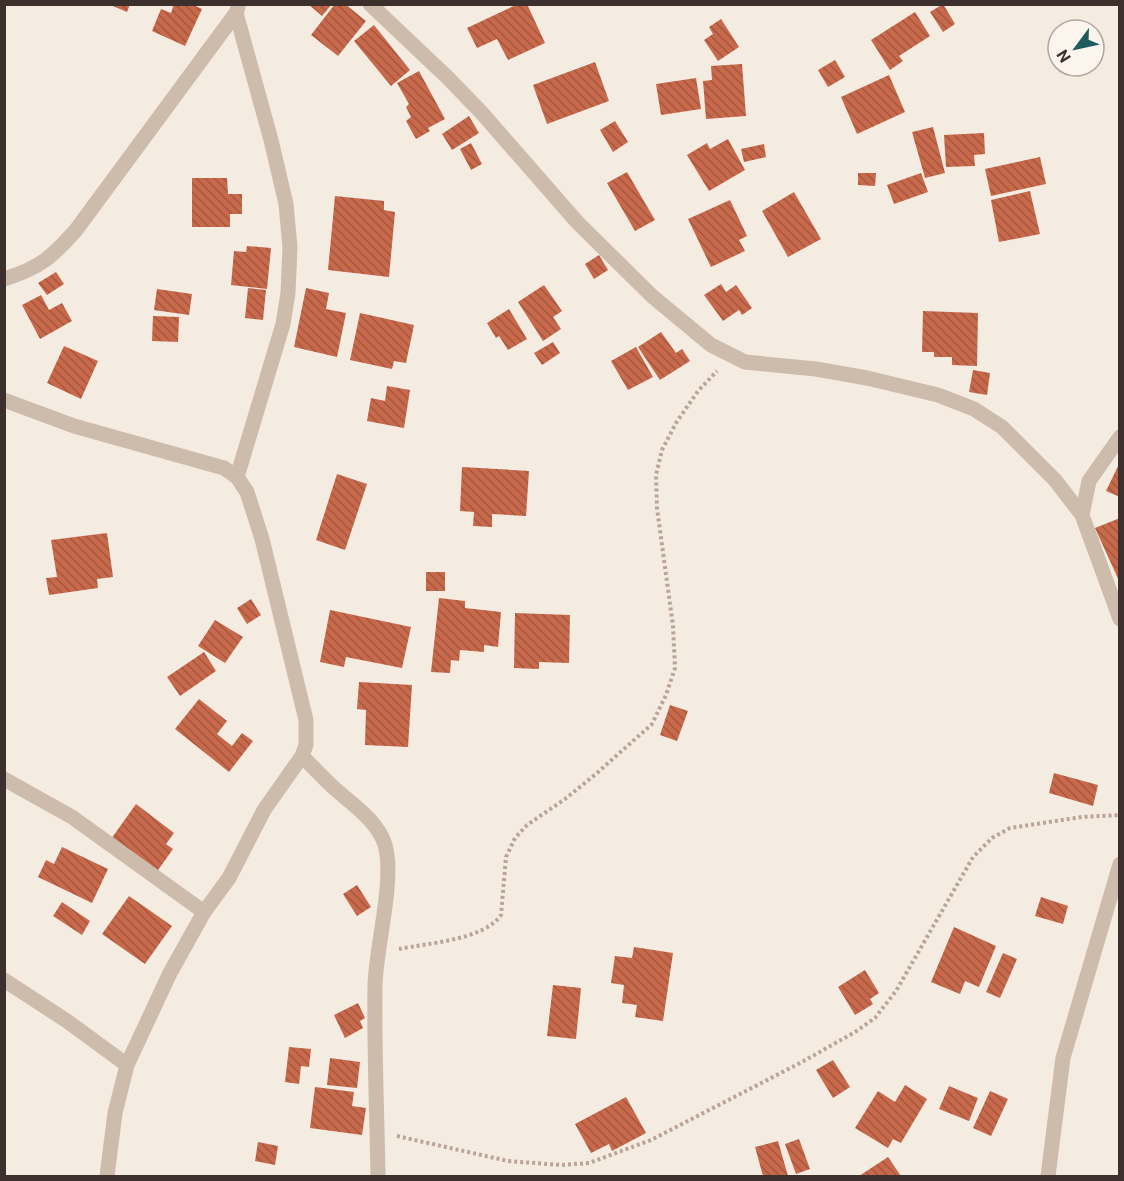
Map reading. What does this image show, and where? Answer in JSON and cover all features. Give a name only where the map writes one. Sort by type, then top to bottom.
[{"type":"street","points":[[370,4],[460,91],[577,222],[652,296],[711,345],[745,362],[816,369],[867,378],[938,395],[974,409],[1002,427],[1055,480],[1082,515],[1119,619]]},
{"type":"street","points":[[4,279],[31,271],[54,255],[76,230],[237,9]]},
{"type":"street","points":[[237,9],[284,194],[290,247],[288,293],[283,324],[237,477]]},
{"type":"street","points":[[4,400],[74,426],[224,468],[237,477],[247,492],[262,539],[306,720],[306,745],[302,756],[264,810],[229,878],[204,912],[170,973],[127,1065],[115,1113],[107,1176]]},
{"type":"street","points":[[1082,515],[1089,481],[1119,437]]},
{"type":"street","points":[[302,756],[356,806],[377,830],[385,845],[386,893],[375,984],[378,1176]]},
{"type":"street","points":[[4,780],[72,817],[204,912]]},
{"type":"street","points":[[1048,1176],[1063,1059],[1119,864]]},
{"type":"street","points":[[4,980],[67,1021],[127,1065]]},
{"type":"path","points":[[378,953],[475,934],[496,922],[501,915],[506,857],[515,838],[527,825],[597,774],[652,724],[666,695],[675,668],[673,626],[657,508],[656,475],[662,450],[676,423],[698,391],[732,356]]},
{"type":"path","points":[[377,1131],[508,1161],[561,1165],[589,1163],[651,1140],[766,1082],[855,1032],[875,1018],[902,981],[973,857],[992,838],[1010,828],[1119,814]]},
{"type":"building","points":[[108,4],[130,4],[127,12]]},
{"type":"building","points":[[174,4],[191,4],[202,9],[185,46],[152,31],[161,9],[171,13]]},
{"type":"building","points":[[308,4],[332,4],[322,16]]},
{"type":"building","points":[[335,4],[345,4],[366,21],[338,56],[311,35]]},
{"type":"building","points":[[518,4],[527,4],[545,43],[508,60],[497,39],[477,48],[467,28]]},
{"type":"building","points":[[943,4],[955,24],[943,32],[930,12]]},
{"type":"building","points":[[915,12],[930,36],[899,56],[903,61],[890,70],[871,40]]},
{"type":"building","points":[[721,19],[739,47],[718,61],[704,40],[713,34],[709,27]]},
{"type":"building","points":[[374,25],[410,70],[391,86],[354,41]]},
{"type":"building","points":[[835,60],[845,77],[828,87],[818,70]]},
{"type":"building","points":[[595,62],[609,101],[547,124],[533,85]]},
{"type":"building","points":[[742,64],[746,116],[706,119],[703,81],[712,80],[711,66]]},
{"type":"building","points":[[419,71],[445,119],[428,128],[430,131],[416,139],[406,121],[411,117],[406,107],[409,104],[397,83]]},
{"type":"building","points":[[889,75],[905,112],[857,134],[841,97]]},
{"type":"building","points":[[696,78],[701,109],[661,115],[656,84]]},
{"type":"building","points":[[469,116],[479,133],[452,150],[442,134]]},
{"type":"building","points":[[615,121],[628,142],[613,152],[600,130]]},
{"type":"building","points":[[933,127],[945,173],[925,178],[912,132]]},
{"type":"building","points":[[984,133],[985,154],[974,155],[975,166],[946,167],[944,135]]},
{"type":"building","points":[[728,139],[745,170],[709,191],[687,155],[707,143],[710,149]]},
{"type":"building","points":[[471,143],[482,164],[471,170],[460,149]]},
{"type":"building","points":[[764,144],[766,157],[744,162],[741,149]]},
{"type":"building","points":[[1040,157],[1046,184],[991,196],[985,169]]},
{"type":"building","points":[[627,172],[655,220],[635,231],[607,183]]},
{"type":"building","points":[[858,173],[876,173],[875,186],[858,185]]},
{"type":"building","points":[[921,173],[928,192],[894,204],[887,185]]},
{"type":"building","points":[[192,178],[227,178],[228,194],[242,194],[242,214],[230,214],[230,227],[192,227]]},
{"type":"building","points":[[1030,191],[1040,234],[999,242],[991,200]]},
{"type":"building","points":[[794,192],[821,239],[788,257],[762,211]]},
{"type":"building","points":[[335,196],[384,201],[384,210],[395,212],[389,277],[328,270]]},
{"type":"building","points":[[730,200],[747,236],[739,240],[745,251],[711,267],[688,219]]},
{"type":"building","points":[[247,246],[271,248],[267,289],[231,285],[234,251],[246,252]]},
{"type":"building","points":[[599,255],[608,270],[594,279],[585,264]]},
{"type":"building","points":[[56,272],[64,284],[47,295],[38,283]]},
{"type":"building","points":[[721,284],[726,292],[736,285],[752,308],[742,315],[739,310],[723,321],[704,295]]},
{"type":"building","points":[[544,285],[562,311],[553,317],[561,329],[543,341],[518,302]]},
{"type":"building","points":[[248,288],[266,290],[263,320],[245,318]]},
{"type":"building","points":[[306,288],[329,293],[326,309],[346,313],[337,357],[294,347]]},
{"type":"building","points":[[157,289],[192,294],[189,315],[154,310]]},
{"type":"building","points":[[41,295],[49,310],[62,303],[72,321],[40,339],[22,305]]},
{"type":"building","points":[[509,309],[527,339],[508,350],[499,336],[496,338],[487,323]]},
{"type":"building","points":[[923,311],[978,313],[977,366],[952,365],[952,357],[934,357],[934,352],[922,352]]},
{"type":"building","points":[[360,313],[414,325],[406,363],[394,361],[392,369],[350,360]]},
{"type":"building","points":[[153,316],[179,317],[178,342],[152,341]]},
{"type":"building","points":[[661,332],[676,353],[682,349],[690,361],[660,380],[638,347]]},
{"type":"building","points":[[553,342],[560,353],[542,365],[534,353]]},
{"type":"building","points":[[64,346],[98,361],[81,399],[47,383]]},
{"type":"building","points":[[636,347],[653,377],[628,390],[611,361]]},
{"type":"building","points":[[973,370],[990,373],[987,395],[969,392]]},
{"type":"building","points":[[387,386],[410,390],[404,428],[367,421],[371,398],[385,401]]},
{"type":"building","points":[[1120,462],[1120,497],[1106,491]]},
{"type":"building","points":[[462,467],[529,471],[526,516],[492,514],[492,527],[473,526],[474,512],[460,511]]},
{"type":"building","points":[[337,474],[367,484],[345,550],[316,540]]},
{"type":"building","points":[[1120,518],[1120,583],[1095,528]]},
{"type":"building","points":[[107,533],[113,577],[97,579],[98,588],[49,595],[46,578],[57,577],[51,540]]},
{"type":"building","points":[[426,572],[445,572],[445,591],[426,591]]},
{"type":"building","points":[[439,598],[465,601],[465,608],[501,612],[498,647],[484,645],[484,652],[460,650],[459,661],[451,660],[450,673],[431,672]]},
{"type":"building","points":[[251,599],[261,615],[247,624],[237,608]]},
{"type":"building","points":[[330,610],[411,627],[402,668],[346,657],[344,667],[320,662]]},
{"type":"building","points":[[515,613],[570,615],[569,663],[539,662],[539,669],[514,668]]},
{"type":"building","points":[[215,620],[243,637],[225,663],[198,646]]},
{"type":"building","points":[[204,652],[216,671],[180,696],[167,677]]},
{"type":"building","points":[[359,682],[412,685],[408,747],[365,745],[366,710],[357,709]]},
{"type":"building","points":[[199,699],[227,721],[217,734],[232,746],[242,733],[253,741],[229,772],[175,729]]},
{"type":"building","points":[[670,705],[688,711],[677,741],[660,735]]},
{"type":"building","points":[[1054,773],[1098,785],[1093,806],[1049,793]]},
{"type":"building","points":[[136,804],[174,833],[166,844],[173,849],[156,873],[111,839]]},
{"type":"building","points":[[62,847],[108,869],[92,903],[38,877],[46,860],[54,864]]},
{"type":"building","points":[[357,885],[371,907],[357,916],[343,894]]},
{"type":"building","points":[[129,896],[172,926],[145,964],[102,934]]},
{"type":"building","points":[[1041,897],[1068,906],[1063,924],[1035,916]]},
{"type":"building","points":[[62,902],[90,921],[82,935],[53,916]]},
{"type":"building","points":[[954,927],[996,946],[979,987],[965,981],[960,994],[931,982]]},
{"type":"building","points":[[634,947],[673,953],[663,1021],[635,1017],[637,1005],[622,1003],[624,985],[611,983],[615,956],[632,958]]},
{"type":"building","points":[[1003,953],[1017,959],[1000,998],[986,992]]},
{"type":"building","points":[[865,970],[879,993],[870,999],[873,1004],[855,1015],[838,987]]},
{"type":"building","points":[[553,985],[581,988],[576,1039],[547,1036]]},
{"type":"building","points":[[358,1003],[365,1018],[360,1021],[363,1028],[345,1038],[334,1015]]},
{"type":"building","points":[[289,1047],[311,1049],[309,1067],[301,1066],[299,1084],[285,1082]]},
{"type":"building","points":[[330,1058],[360,1062],[357,1088],[327,1085]]},
{"type":"building","points":[[833,1060],[850,1087],[833,1098],[816,1070]]},
{"type":"building","points":[[905,1085],[927,1099],[901,1143],[893,1139],[888,1148],[855,1128],[878,1091],[895,1102]]},
{"type":"building","points":[[949,1086],[978,1098],[969,1121],[939,1109]]},
{"type":"building","points":[[315,1087],[354,1092],[352,1106],[366,1108],[362,1135],[310,1128]]},
{"type":"building","points":[[990,1091],[1008,1099],[991,1136],[973,1128]]},
{"type":"building","points":[[626,1097],[646,1133],[612,1151],[609,1144],[591,1153],[575,1124]]},
{"type":"building","points":[[799,1139],[810,1169],[796,1174],[785,1144]]},
{"type":"building","points":[[778,1141],[788,1176],[763,1176],[755,1147]]},
{"type":"building","points":[[258,1142],[278,1146],[275,1165],[255,1161]]},
{"type":"building","points":[[888,1157],[901,1176],[859,1176]]}]
